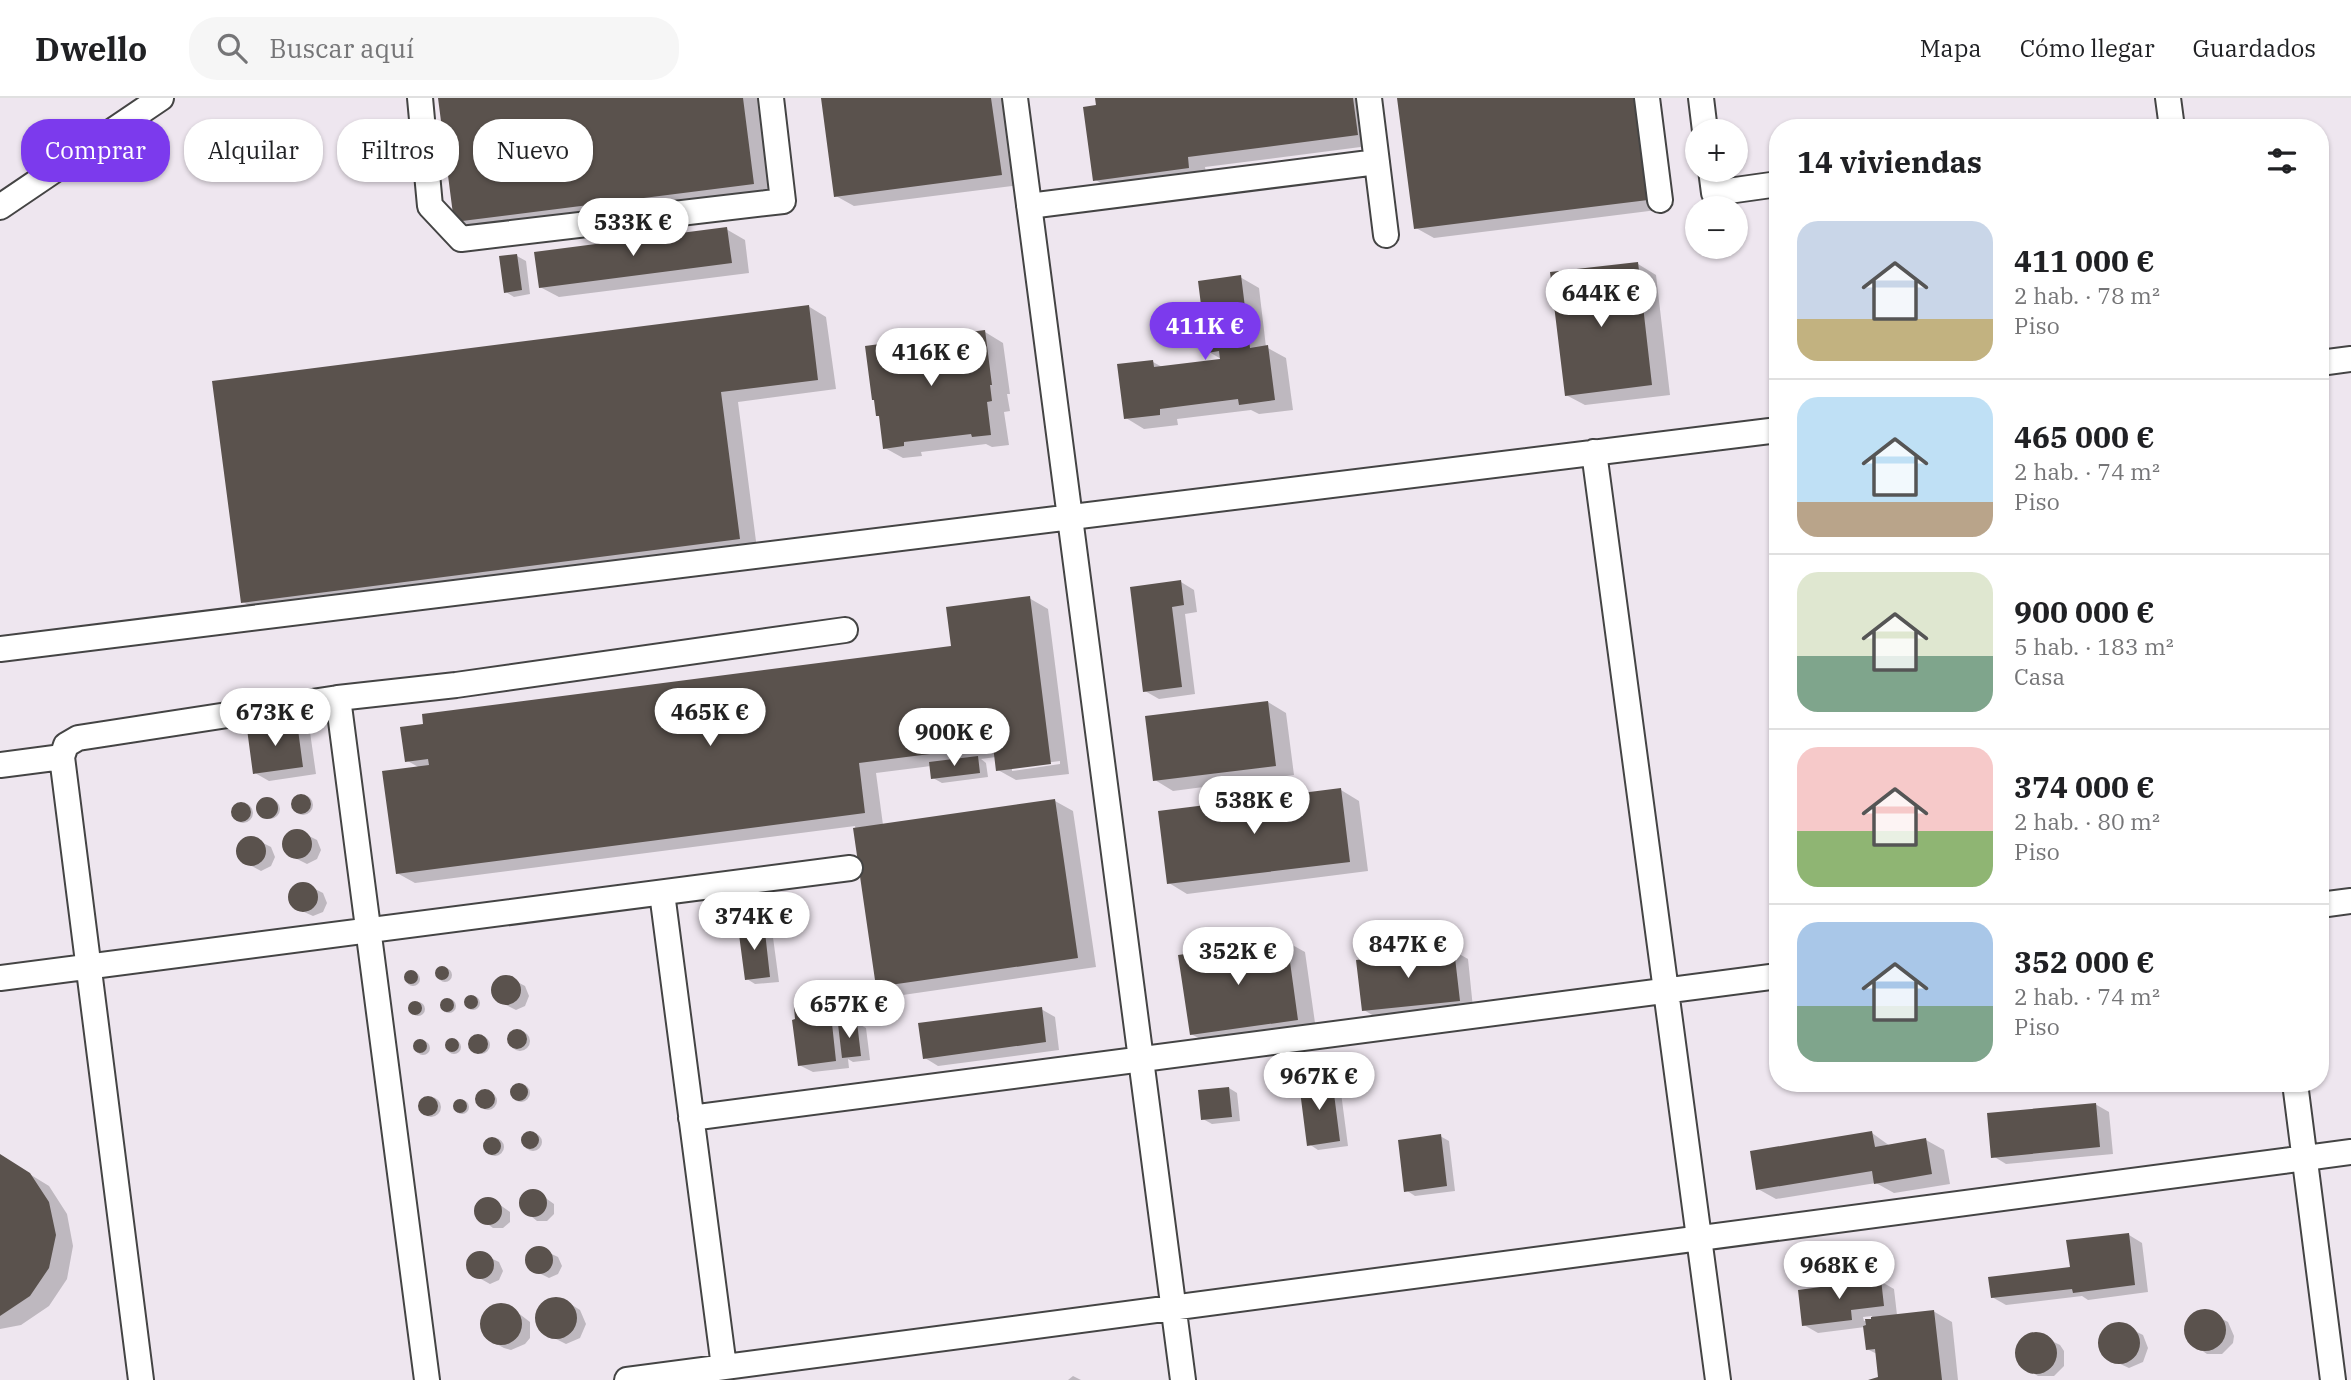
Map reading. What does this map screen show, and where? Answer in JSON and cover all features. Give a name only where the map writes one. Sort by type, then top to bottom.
[{"type":"lane","points":[[0,207],[161,98]]},
{"type":"lane","points":[[420,98],[430,206],[461,239],[783,201],[771,98]]},
{"type":"lane","points":[[1015,98],[1183,1380]]},
{"type":"lane","points":[[1369,98],[1386,236]]},
{"type":"lane","points":[[1647,98],[1660,200]]},
{"type":"lane","points":[[1701,98],[1704,119]]},
{"type":"lane","points":[[2168,98],[2171,119]]},
{"type":"lane","points":[[1030,206],[1377,162]]},
{"type":"lane","points":[[1713,182],[1714,192],[1769,185]]},
{"type":"lane","points":[[2329,362],[2351,359]]},
{"type":"lane","points":[[0,649],[1769,431]]},
{"type":"lane","points":[[1594,452],[1717,1380]]},
{"type":"lane","points":[[141,1380],[62,757],[66,745],[78,738],[338,698],[456,685],[845,630]]},
{"type":"lane","points":[[338,698],[428,1380]]},
{"type":"lane","points":[[0,765],[62,757]]},
{"type":"lane","points":[[0,978],[850,868]]},
{"type":"lane","points":[[662,893],[724,1367]]},
{"type":"lane","points":[[2329,904],[2351,901]]},
{"type":"lane","points":[[691,1118],[1769,977]]},
{"type":"lane","points":[[2296,1092],[2333,1380]]},
{"type":"lane","points":[[627,1380],[2351,1152]]},
{"type":"shaded area","points":[[0,98],[2351,98],[2351,1380],[0,1380]]},
{"type":"building","points":[[438,98],[743,98],[754,184],[454,222],[449,182],[459,182],[459,119],[441,119]]},
{"type":"building","points":[[821,98],[991,98],[1002,175],[834,197]]},
{"type":"building","points":[[1095,98],[1353,98],[1358,135],[1188,157],[1189,168],[1093,181],[1083,107],[1096,105]]},
{"type":"building","points":[[1397,98],[1635,98],[1648,200],[1414,229]]},
{"type":"building","points":[[727,227],[732,263],[539,288],[534,252]]},
{"type":"building","points":[[517,254],[522,290],[504,293],[499,256]]},
{"type":"building","points":[[1638,262],[1652,385],[1565,396],[1550,272]]},
{"type":"building","points":[[1241,275],[1250,348],[1268,345],[1275,400],[1239,405],[1238,399],[1160,409],[1160,415],[1124,419],[1117,364],[1153,360],[1154,367],[1220,359],[1219,351],[1207,353],[1198,281]]},
{"type":"building","points":[[809,305],[818,380],[721,392],[740,539],[241,603],[212,381]]},
{"type":"building","points":[[985,330],[992,385],[992,401],[987,402],[991,435],[972,437],[971,434],[904,442],[904,446],[883,449],[879,416],[876,416],[872,400],[865,346]]},
{"type":"building","points":[[1181,580],[1184,605],[1172,607],[1182,687],[1143,692],[1130,587]]},
{"type":"building","points":[[1030,596],[1051,764],[996,771],[993,746],[859,763],[865,813],[396,874],[382,771],[429,765],[428,759],[405,762],[400,727],[423,724],[422,714],[951,646],[946,607]]},
{"type":"building","points":[[1268,701],[1276,766],[1153,781],[1145,716]]},
{"type":"building","points":[[297,722],[303,767],[253,774],[247,729]]},
{"type":"building","points":[[978,756],[980,773],[931,779],[929,762]]},
{"type":"building","points":[[1341,788],[1350,862],[1167,884],[1158,811]]},
{"type":"building","points":[[297,794],[305,794],[311,804],[305,814],[297,814],[291,808],[291,800]]},
{"type":"building","points":[[267,797],[277,804],[278,808],[271,818],[267,819],[257,812],[256,808],[263,798]]},
{"type":"building","points":[[1055,799],[1078,958],[876,987],[853,828]]},
{"type":"building","points":[[237,802],[245,802],[251,812],[245,822],[237,822],[231,816],[231,808]]},
{"type":"building","points":[[297,829],[308,833],[312,844],[308,855],[297,859],[286,855],[282,844],[286,833]]},
{"type":"building","points":[[251,836],[262,840],[266,851],[262,862],[251,866],[240,862],[236,851],[240,840]]},
{"type":"building","points":[[303,882],[314,886],[318,897],[314,908],[303,912],[292,908],[288,897],[292,886]]},
{"type":"building","points":[[764,923],[770,977],[745,980],[738,927]]},
{"type":"building","points":[[1287,940],[1298,1020],[1190,1035],[1178,955]]},
{"type":"building","points":[[1454,949],[1460,1001],[1362,1011],[1356,960]]},
{"type":"building","points":[[439,966],[445,966],[449,973],[445,980],[439,980],[435,976],[435,970]]},
{"type":"building","points":[[408,970],[414,970],[418,977],[414,984],[408,984],[404,980],[404,974]]},
{"type":"building","points":[[506,975],[517,979],[521,990],[517,1001],[506,1005],[495,1001],[491,990],[495,979]]},
{"type":"building","points":[[468,995],[474,995],[478,1002],[474,1009],[468,1009],[464,1005],[464,999]]},
{"type":"building","points":[[846,995],[849,1011],[831,1014],[836,1061],[798,1066],[792,1020],[795,1019],[794,1007],[814,1005],[813,999]]},
{"type":"building","points":[[444,998],[450,998],[454,1005],[450,1012],[444,1012],[440,1008],[440,1002]]},
{"type":"building","points":[[412,1001],[418,1001],[422,1008],[418,1015],[412,1015],[408,1011],[408,1005]]},
{"type":"building","points":[[1042,1007],[1046,1042],[923,1059],[918,1023]]},
{"type":"building","points":[[857,1022],[861,1056],[842,1058],[838,1024]]},
{"type":"building","points":[[517,1029],[524,1032],[527,1039],[524,1046],[517,1049],[510,1046],[507,1039],[510,1032]]},
{"type":"building","points":[[478,1034],[485,1037],[488,1044],[485,1051],[478,1054],[471,1051],[468,1044],[471,1037]]},
{"type":"building","points":[[449,1038],[455,1038],[459,1045],[455,1052],[449,1052],[445,1048],[445,1042]]},
{"type":"building","points":[[417,1039],[423,1039],[427,1046],[423,1053],[417,1053],[413,1049],[413,1043]]},
{"type":"building","points":[[1332,1078],[1340,1141],[1307,1146],[1299,1083]]},
{"type":"building","points":[[515,1083],[523,1083],[528,1092],[526,1099],[515,1101],[510,1096],[510,1088]]},
{"type":"building","points":[[1229,1087],[1232,1117],[1201,1120],[1198,1090]]},
{"type":"building","points":[[485,1089],[492,1092],[495,1099],[492,1106],[485,1109],[478,1106],[475,1099],[478,1092]]},
{"type":"building","points":[[428,1096],[435,1099],[438,1106],[435,1113],[428,1116],[421,1113],[418,1106],[421,1099]]},
{"type":"building","points":[[457,1099],[463,1099],[467,1106],[463,1113],[457,1113],[453,1109],[453,1103]]},
{"type":"building","points":[[2096,1103],[2100,1147],[1991,1158],[1987,1113]]},
{"type":"building","points":[[526,1131],[534,1131],[539,1140],[537,1147],[526,1149],[521,1144],[521,1136]]},
{"type":"building","points":[[1872,1131],[1875,1147],[1926,1138],[1932,1174],[1874,1184],[1872,1171],[1756,1190],[1750,1151]]},
{"type":"building","points":[[1441,1134],[1447,1186],[1404,1192],[1398,1140]]},
{"type":"building","points":[[488,1137],[496,1137],[501,1146],[499,1153],[488,1155],[483,1150],[483,1142]]},
{"type":"building","points":[[0,1154],[30,1173],[49,1202],[56,1235],[49,1268],[30,1296],[0,1316]]},
{"type":"building","points":[[533,1189],[543,1193],[547,1203],[543,1213],[533,1217],[523,1213],[519,1203],[523,1193]]},
{"type":"building","points":[[488,1197],[498,1201],[502,1211],[498,1221],[488,1225],[478,1221],[474,1211],[478,1201]]},
{"type":"building","points":[[2129,1233],[2135,1285],[2073,1293],[2072,1289],[1991,1298],[1988,1277],[2070,1267],[2066,1240]]},
{"type":"building","points":[[539,1246],[549,1250],[553,1260],[549,1270],[539,1274],[529,1270],[525,1260],[529,1250]]},
{"type":"building","points":[[480,1251],[490,1255],[494,1265],[490,1275],[480,1279],[470,1275],[466,1265],[470,1255]]},
{"type":"building","points":[[1881,1279],[1884,1306],[1851,1310],[1852,1320],[1802,1326],[1798,1290]]},
{"type":"building","points":[[556,1297],[571,1303],[577,1318],[571,1333],[556,1339],[541,1333],[535,1318],[541,1303]]},
{"type":"building","points":[[501,1303],[516,1309],[522,1324],[516,1339],[501,1345],[486,1339],[480,1324],[486,1309]]},
{"type":"building","points":[[2205,1309],[2220,1315],[2226,1330],[2220,1345],[2205,1351],[2190,1345],[2184,1330],[2190,1315]]},
{"type":"building","points":[[1934,1310],[1942,1380],[1868,1380],[1878,1377],[1875,1349],[1866,1350],[1863,1326],[1866,1325],[1865,1319]]},
{"type":"building","points":[[2119,1322],[2134,1328],[2140,1343],[2134,1358],[2119,1364],[2104,1358],[2098,1343],[2104,1328]]},
{"type":"building","points":[[2036,1332],[2051,1338],[2057,1353],[2051,1368],[2036,1374],[2021,1368],[2015,1353],[2021,1338]]}]
